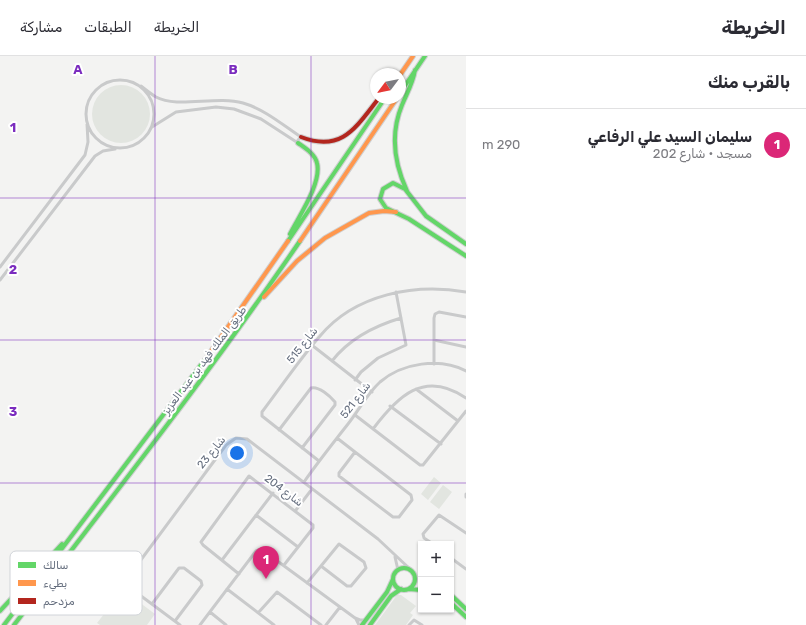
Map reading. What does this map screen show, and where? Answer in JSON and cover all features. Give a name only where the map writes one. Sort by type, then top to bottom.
[{"type":"main road","points":[[404,68],[413,56]]},
{"type":"main road","points":[[406,84],[425,56]]},
{"type":"main road","points":[[415,70],[413,81],[399,115],[395,137],[397,164],[407,191],[418,207],[430,220],[466,244]]},
{"type":"main road","points":[[301,137],[320,144],[341,139],[353,129],[374,104]]},
{"type":"main road","name":"طريق الملك فهد بن عبد العزيز","points":[[60,551],[211,351],[282,250],[381,104]]},
{"type":"main road","name":"طريق الملك فهد بن عبد العزيز","points":[[71,551],[200,382],[260,300],[393,104]]},
{"type":"main road","points":[[282,250],[313,186],[318,172],[314,157],[298,143]]},
{"type":"main road","points":[[407,191],[400,185],[393,184],[386,186],[382,190],[380,197],[382,204],[387,209],[415,222],[466,256]]},
{"type":"main road","points":[[260,300],[272,290],[297,261],[325,238],[369,213],[384,211],[396,212]]},
{"type":"main road","points":[[55,551],[73,534]]},
{"type":"main road","points":[[362,625],[387,592],[398,570],[404,568],[410,569],[418,578]]},
{"type":"main road","points":[[408,589],[413,585],[415,576]]},
{"type":"main road","points":[[393,579],[396,585],[401,589]]},
{"type":"main road","points":[[370,625],[391,596],[401,589],[418,590]]},
{"type":"main road","points":[[454,598],[466,609]]},
{"type":"main road","points":[[0,611],[10,600]]},
{"type":"main road","points":[[454,607],[466,617]]},
{"type":"main road","name":"طريق الملك فهد بن عبد العزيز","points":[[4,625],[12,615]]},
{"type":"main road","name":"طريق الملك فهد بن عبد العزيز","points":[[14,625],[22,615]]},
{"type":"street","points":[[0,267],[85,155],[88,142],[86,120],[87,106],[90,98],[102,85],[118,79],[126,80],[141,86],[156,97],[168,101],[232,101],[255,108],[301,137],[298,140],[298,143],[266,122],[243,111],[216,107],[176,112],[152,127]]},
{"type":"street","points":[[0,280],[95,156],[103,151],[132,147],[138,144],[149,134],[155,118],[152,100],[141,86]]},
{"type":"street","points":[[266,122],[270,117]]},
{"type":"street","points":[[86,120],[90,131],[97,140],[107,146],[118,148]]},
{"type":"street","points":[[18,243],[24,248]]},
{"type":"street","name":"شارع 515","points":[[319,461],[265,419],[262,416],[262,412],[329,327],[348,312],[361,305],[396,292],[427,288],[444,288],[466,292]]},
{"type":"street","points":[[356,380],[361,372],[378,358],[406,344],[396,292]]},
{"type":"street","points":[[434,364],[435,314],[439,312],[466,317]]},
{"type":"street","points":[[332,361],[345,347],[371,329],[401,318]]},
{"type":"street","points":[[434,340],[466,347]]},
{"type":"street","points":[[313,346],[372,392]]},
{"type":"street","name":"شارع 521","points":[[304,482],[372,392],[386,378],[404,368],[434,364],[449,365],[466,371]]},
{"type":"street","points":[[373,429],[390,406],[398,399],[416,389],[427,387],[445,388],[466,398]]},
{"type":"street","points":[[279,430],[311,388],[317,388],[333,399],[335,405],[302,448]]},
{"type":"street","points":[[416,389],[458,421]]},
{"type":"street","points":[[390,406],[441,444]]},
{"type":"street","points":[[355,415],[420,465],[426,463],[466,411]]},
{"type":"street","name":"شارع 23","points":[[142,557],[232,440],[240,437],[247,439],[373,535],[410,569]]},
{"type":"street","points":[[337,438],[411,495],[412,500],[399,517],[393,517],[340,476],[339,473],[355,452]]},
{"type":"street","name":"شارع 204","points":[[239,574],[203,545],[202,539],[246,478],[252,477],[296,510],[313,525],[313,528],[284,566]]},
{"type":"street","points":[[296,510],[312,489]]},
{"type":"street","points":[[222,560],[273,493]]},
{"type":"street","points":[[256,515],[298,547]]},
{"type":"street","points":[[428,541],[424,538],[423,534],[439,515],[466,533]]},
{"type":"street","points":[[307,583],[339,544],[364,562],[366,568],[351,586],[347,586],[321,566]]},
{"type":"street","points":[[200,625],[256,551],[261,549],[355,618],[366,620]]},
{"type":"street","name":"شارع 23","points":[[393,554],[398,570]]},
{"type":"street","points":[[454,560],[466,569]]},
{"type":"street","points":[[152,604],[179,568],[184,568],[190,572],[201,581],[202,585],[175,621]]},
{"type":"street","points":[[227,589],[274,625]]},
{"type":"street","points":[[258,613],[277,592],[322,625]]},
{"type":"street","name":"شارع 23","points":[[142,596],[180,625]]},
{"type":"street","points":[[326,625],[340,607]]},
{"type":"street","points":[[210,612],[226,625]]},
{"type":"street","points":[[355,618],[359,625]]},
{"type":"street","points":[[409,625],[414,620],[422,625]]},
{"type":"shaded area","points":[[115,85],[127,85],[142,93],[150,108],[150,120],[142,135],[127,143],[115,143],[100,135],[92,120],[92,108],[100,93]]},
{"type":"shaded area","points":[[434,477],[441,483],[428,500],[421,494]]},
{"type":"shaded area","points":[[443,485],[452,492],[439,509],[430,502]]},
{"type":"shaded area","points":[[397,595],[401,595],[416,606],[410,613],[413,615],[406,625],[375,625]]},
{"type":"shaded area","points":[[142,604],[155,614],[147,625],[100,625],[97,623],[103,615],[142,615]]},
{"type":"traffic: fast","points":[[406,84],[425,56]]},
{"type":"traffic: fast","points":[[407,191],[399,170],[395,148],[395,138],[398,116],[415,70]]},
{"type":"traffic: fast","points":[[288,241],[381,104]]},
{"type":"traffic: fast","points":[[290,234],[309,199],[318,171],[317,163],[314,157],[298,143]]},
{"type":"traffic: fast","points":[[466,244],[426,216],[405,189],[393,183],[383,189],[380,199],[386,208],[409,219],[466,256]]},
{"type":"traffic: fast","points":[[70,551],[196,387],[300,241]]},
{"type":"traffic: fast","points":[[60,551],[207,357]]},
{"type":"traffic: fast","points":[[56,551],[62,544]]},
{"type":"traffic: fast","points":[[404,568],[412,571],[415,579],[412,587],[404,590],[396,587],[393,579],[396,571],[404,568]]},
{"type":"traffic: fast","points":[[362,625],[387,592],[393,579]]},
{"type":"traffic: fast","points":[[370,625],[391,596],[401,589]]},
{"type":"traffic: fast","points":[[409,589],[418,590]]},
{"type":"traffic: fast","points":[[454,598],[466,609]]},
{"type":"traffic: fast","points":[[0,611],[10,600]]},
{"type":"traffic: fast","points":[[454,606],[466,617]]},
{"type":"traffic: fast","points":[[4,625],[12,615]]},
{"type":"traffic: fast","points":[[14,625],[22,615]]},
{"type":"traffic: slow","points":[[405,68],[413,56]]},
{"type":"traffic: slow","points":[[300,241],[393,104]]},
{"type":"traffic: slow","points":[[264,297],[297,261],[325,238],[369,213],[384,211],[396,212]]},
{"type":"traffic: slow","points":[[207,357],[288,241]]},
{"type":"traffic: jam","points":[[301,137],[315,141],[327,142],[338,139],[355,127],[374,104]]},
{"type":"place","name":"سليمان السيد علي الرفاعي","points":[[266,579]]}]
